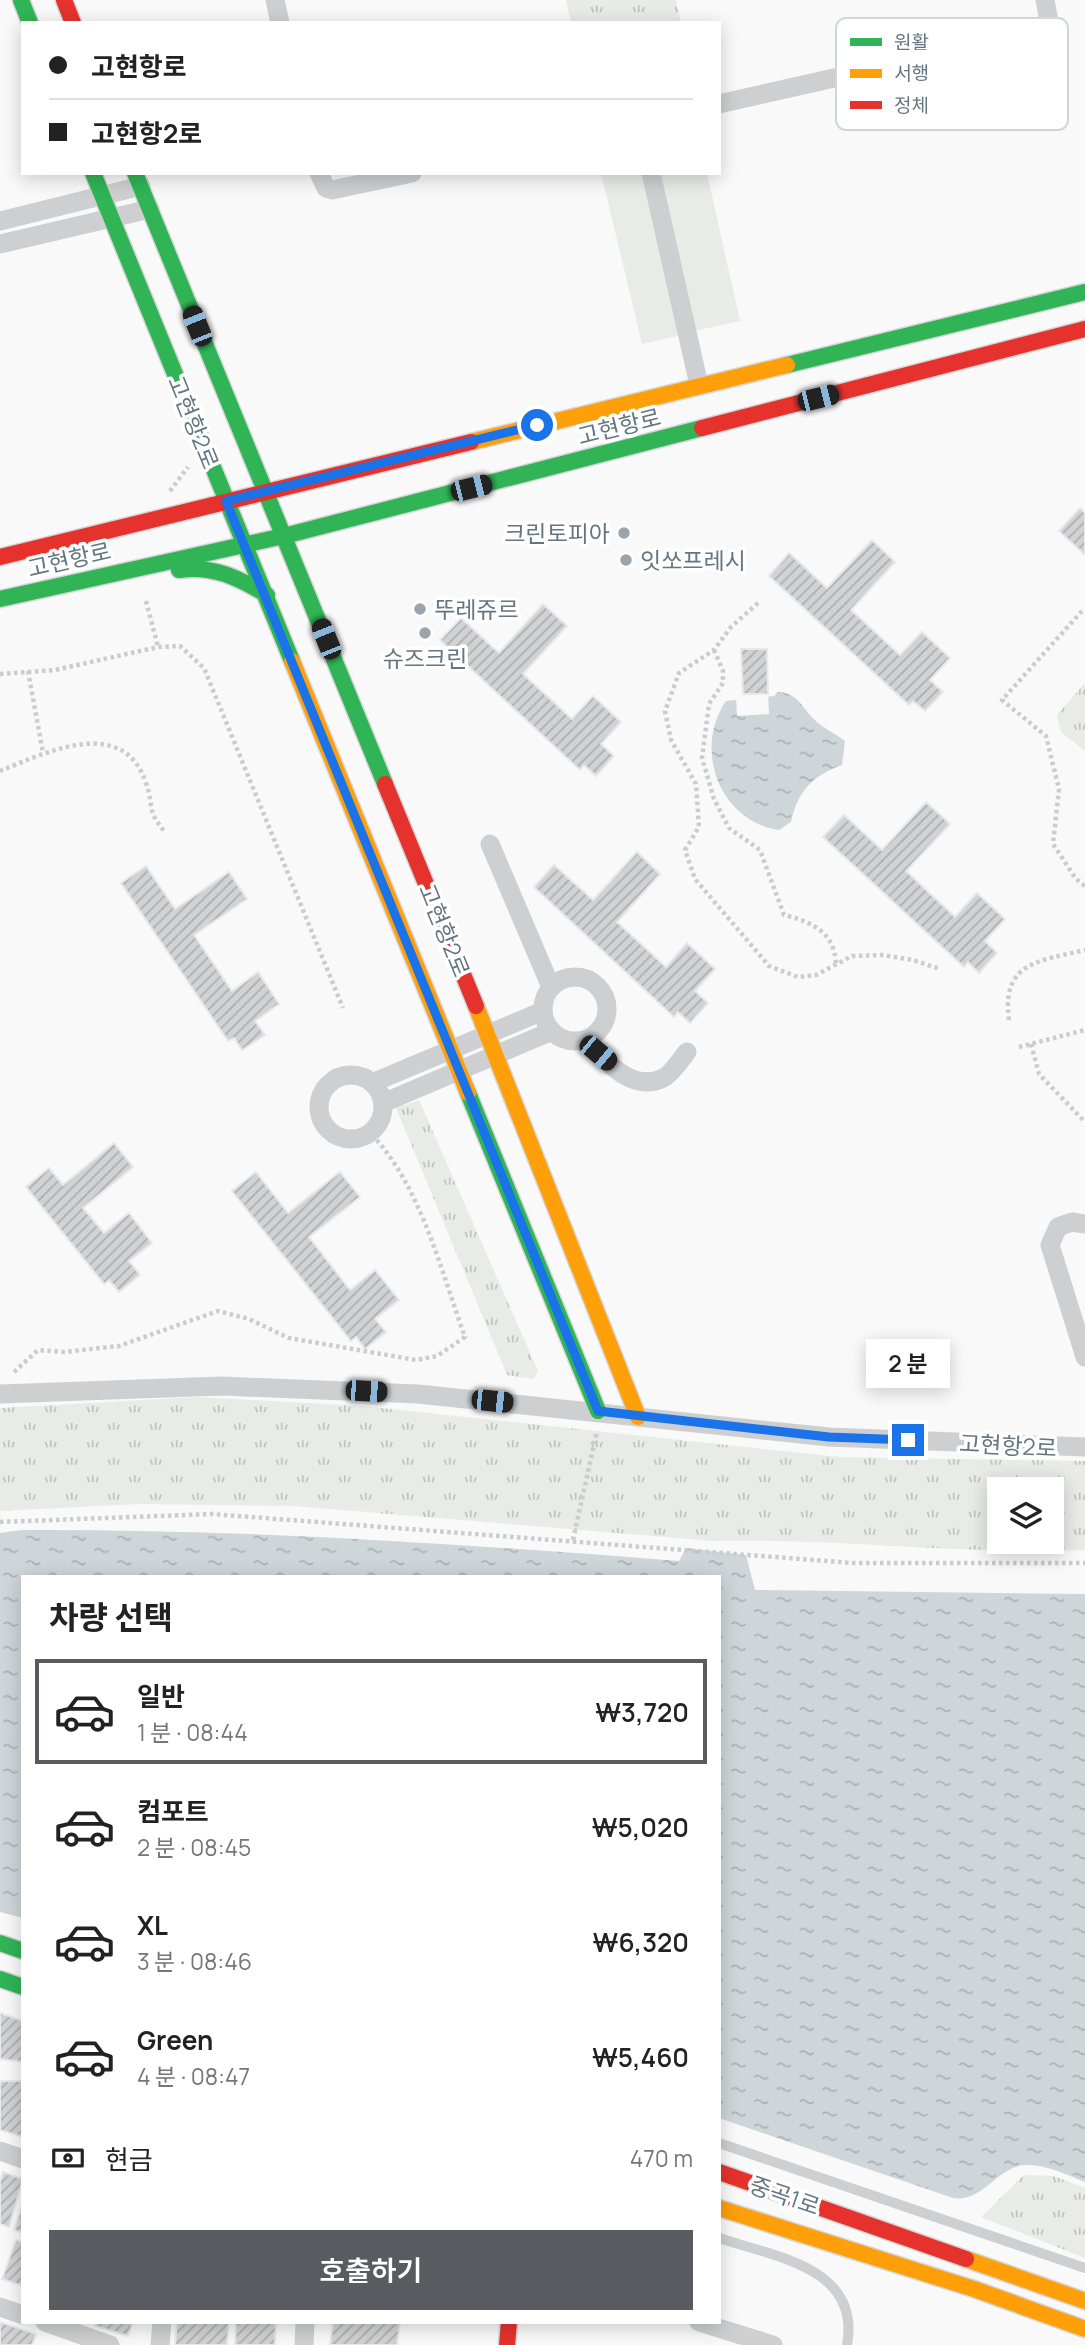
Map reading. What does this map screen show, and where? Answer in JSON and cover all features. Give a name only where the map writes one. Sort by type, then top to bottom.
[{"type":"street","points":[[21,0],[29,21]]},
{"type":"street","points":[[64,0],[72,21]]},
{"type":"street","points":[[275,0],[280,21]]},
{"type":"street","points":[[1045,0],[1048,18]]},
{"type":"street","points":[[721,104],[836,78]]},
{"type":"street","name":"고현항2로","points":[[94,175],[598,1411],[829,1437],[1085,1447]]},
{"type":"street","points":[[320,175],[326,188],[332,190],[403,175]]},
{"type":"street","points":[[650,175],[699,385]]},
{"type":"street","points":[[0,221],[102,197],[138,180]]},
{"type":"street","name":"고현항2로","points":[[138,180],[496,1054],[638,1417]]},
{"type":"street","points":[[0,244],[150,209]]},
{"type":"street","name":"고현항로","points":[[0,557],[1085,292]]},
{"type":"street","name":"고현항로","points":[[5,598],[284,536],[1085,329]]},
{"type":"street","points":[[5,598],[47,603],[196,566],[216,569],[240,578],[267,595]]},
{"type":"street","points":[[490,845],[551,987]]},
{"type":"street","points":[[570,976],[582,977],[600,988],[608,1008],[607,1018],[594,1035],[585,1040],[565,1039],[552,1031],[543,1011],[545,996],[551,987],[570,976]]},
{"type":"street","points":[[372,1083],[543,1011]]},
{"type":"street","points":[[383,1102],[552,1031]]},
{"type":"street","points":[[585,1040],[621,1073],[644,1083],[666,1077],[687,1052]]},
{"type":"street","points":[[357,1075],[372,1083],[383,1102],[382,1116],[370,1133],[350,1140],[331,1133],[324,1125],[318,1105],[326,1085],[335,1078],[357,1075]]},
{"type":"street","points":[[1085,1224],[1072,1222],[1058,1227],[1049,1245],[1085,1357]]},
{"type":"street","points":[[0,1395],[210,1387],[315,1389],[418,1394],[598,1411]]},
{"type":"street","points":[[0,1944],[21,1950]]},
{"type":"street","points":[[0,1979],[21,1986]]},
{"type":"street","points":[[0,2151],[21,2158]]},
{"type":"street","name":"중곡1로","points":[[721,2173],[1085,2301]]},
{"type":"street","name":"중곡1로","points":[[721,2209],[974,2288],[1085,2329]]},
{"type":"street","points":[[0,2307],[21,2314]]},
{"type":"street","points":[[51,2324],[110,2345]]},
{"type":"street","points":[[160,2345],[162,2324]]},
{"type":"street","points":[[304,2345],[305,2324]]},
{"type":"street","points":[[507,2345],[509,2324]]},
{"type":"street","points":[[705,2324],[773,2345]]},
{"type":"lane","points":[[721,2144],[1085,2268]]},
{"type":"lane","points":[[721,2239],[825,2277],[845,2305],[850,2323],[847,2345]]},
{"type":"path","points":[[168,493],[184,474],[191,454]]},
{"type":"path","points":[[146,601],[159,647]]},
{"type":"path","points":[[758,603],[731,627],[713,650],[679,673],[665,711],[671,740],[696,784],[699,827],[685,850],[695,879],[769,966],[797,977],[816,975],[852,956],[882,955],[913,960],[940,970]]},
{"type":"path","points":[[1082,611],[1002,700],[1046,736],[1059,789],[1053,844],[1076,879],[1085,886]]},
{"type":"path","points":[[0,674],[55,670],[159,647],[180,646],[204,668],[343,1008]]},
{"type":"path","points":[[713,650],[723,671],[723,683],[709,704],[702,758],[714,799],[729,828],[760,850],[784,915],[810,922],[824,932],[835,949],[836,965]]},
{"type":"path","points":[[29,671],[43,753]]},
{"type":"path","points":[[0,771],[43,753],[79,743],[109,745],[132,757],[146,783],[151,816],[165,832]]},
{"type":"path","points":[[1009,1020],[1006,995],[1016,973],[1044,960],[1085,950]]},
{"type":"path","points":[[1019,1047],[1085,1030]]},
{"type":"path","points":[[1031,1044],[1039,1074],[1085,1122]]},
{"type":"path","points":[[13,1373],[38,1350],[64,1352],[119,1346],[218,1311],[249,1319],[289,1338],[416,1360],[437,1356],[465,1337],[414,1200],[391,1154],[370,1133]]},
{"type":"path","points":[[573,1540],[597,1430],[610,1431]]},
{"type":"path","points":[[0,1522],[212,1514],[853,1563],[1085,1563]]},
{"type":"green space","points":[[566,0],[676,0],[681,21],[571,21]]},
{"type":"green space","points":[[601,175],[642,175],[681,335],[642,344]]},
{"type":"green space","points":[[659,175],[707,175],[740,321],[694,331]]},
{"type":"green space","points":[[1085,683],[1085,751],[1061,732],[1057,715]]},
{"type":"green space","points":[[419,1100],[538,1371],[533,1379],[507,1375],[396,1108]]},
{"type":"green space","points":[[197,1397],[362,1406],[839,1457],[1085,1461],[1085,1550],[1064,1550],[1064,1477],[987,1477],[987,1550],[713,1541],[293,1506],[138,1504],[0,1511],[0,1408]]},
{"type":"green space","points":[[1024,2175],[1054,2176],[1085,2188],[1085,2258],[981,2217]]},
{"type":"water","points":[[778,692],[791,695],[817,722],[845,741],[842,765],[822,774],[808,786],[802,793],[791,822],[779,830],[758,824],[741,813],[727,798],[712,761],[716,720],[726,701],[774,696]]},
{"type":"water","points":[[22,1530],[187,1532],[351,1539],[679,1561],[686,1548],[746,1555],[755,1590],[1085,1594],[1085,2182],[1049,2168],[1026,2165],[1007,2171],[973,2195],[953,2198],[721,2119],[721,1575],[21,1575],[21,1917],[0,1912],[0,1533]]},
{"type":"pier","points":[[768,693],[769,714],[737,716],[736,696]]},
{"type":"building","points":[[1080,508],[1085,513],[1085,555],[1059,531]]},
{"type":"building","points":[[872,540],[895,562],[851,610],[900,655],[922,632],[950,658],[930,680],[943,692],[925,711],[913,701],[909,705],[769,576],[789,553],[827,588]]},
{"type":"building","points":[[543,604],[567,626],[523,674],[572,719],[593,696],[621,722],[601,744],[614,756],[596,776],[584,765],[580,770],[440,640],[461,618],[499,653]]},
{"type":"building","points":[[741,649],[767,649],[768,694],[743,694]]},
{"type":"building","points":[[926,802],[950,824],[906,871],[955,917],[977,893],[1005,919],[985,941],[997,953],[979,973],[968,962],[964,967],[823,837],[844,815],[882,850]]},
{"type":"building","points":[[637,852],[660,874],[617,922],[666,967],[687,943],[715,969],[695,991],[708,1003],[690,1023],[678,1012],[674,1017],[534,887],[554,865],[593,900]]},
{"type":"building","points":[[146,866],[175,909],[229,872],[247,899],[194,935],[232,991],[258,972],[279,1004],[255,1021],[265,1035],[242,1050],[234,1038],[228,1041],[121,883]]},
{"type":"building","points":[[114,1143],[133,1167],[83,1208],[104,1233],[129,1213],[152,1243],[129,1261],[140,1275],[119,1292],[109,1280],[104,1284],[26,1187],[49,1168],[63,1185]]},
{"type":"building","points":[[256,1172],[288,1213],[340,1172],[360,1197],[309,1237],[350,1290],[375,1270],[399,1300],[375,1319],[386,1332],[365,1349],[356,1337],[351,1341],[232,1191]]},
{"type":"building","points":[[0,2013],[21,2020],[21,2062],[0,2059]]},
{"type":"building","points":[[0,2081],[21,2081],[21,2136],[0,2130]]},
{"type":"building","points":[[3,2172],[21,2178],[9,2227],[0,2224],[0,2181]]},
{"type":"building","points":[[21,2209],[21,2232],[14,2230]]},
{"type":"building","points":[[16,2240],[21,2241],[21,2285],[2,2279]]},
{"type":"building","points":[[0,2322],[36,2334],[32,2345],[0,2345]]},
{"type":"building","points":[[96,2324],[132,2324],[128,2336]]},
{"type":"building","points":[[177,2324],[229,2324],[227,2345],[175,2345]]},
{"type":"building","points":[[236,2324],[276,2324],[275,2345],[235,2345]]},
{"type":"building","points":[[333,2324],[400,2324],[397,2345],[330,2345]]},
{"type":"traffic: fast","points":[[21,0],[29,21]]},
{"type":"traffic: fast","points":[[94,175],[292,661]]},
{"type":"traffic: fast","points":[[136,175],[385,784]]},
{"type":"traffic: fast","points":[[787,365],[1085,292]]},
{"type":"traffic: fast","points":[[0,599],[284,536],[702,428]]},
{"type":"traffic: fast","points":[[179,570],[203,569],[225,574],[267,595]]},
{"type":"traffic: fast","points":[[468,1093],[598,1411]]},
{"type":"traffic: fast","points":[[0,1943],[21,1950]]},
{"type":"traffic: fast","points":[[0,1979],[21,1986]]},
{"type":"traffic: slow","points":[[471,442],[787,365]]},
{"type":"traffic: slow","points":[[292,661],[468,1093]]},
{"type":"traffic: slow","points":[[476,1006],[638,1417]]},
{"type":"traffic: slow","points":[[721,2209],[974,2289],[1085,2329]]},
{"type":"traffic: slow","points":[[966,2259],[1085,2301]]},
{"type":"traffic: jam","points":[[64,0],[72,21]]},
{"type":"traffic: jam","points":[[702,428],[1085,329]]},
{"type":"traffic: jam","points":[[0,557],[471,442]]},
{"type":"traffic: jam","points":[[385,784],[476,1006]]},
{"type":"traffic: jam","points":[[721,2173],[966,2259]]},
{"type":"traffic: jam","points":[[507,2345],[509,2324]]},
{"type":"place","name":"크린토피아","points":[[624,533]]},
{"type":"place","name":"잇쏘프레시","points":[[626,560]]},
{"type":"place","name":"뚜레쥬르","points":[[420,609]]},
{"type":"place","name":"슈즈크린","points":[[425,633]]},
{"type":"route","points":[[537,425],[226,501],[267,595],[598,1411],[829,1437],[908,1440]]}]
